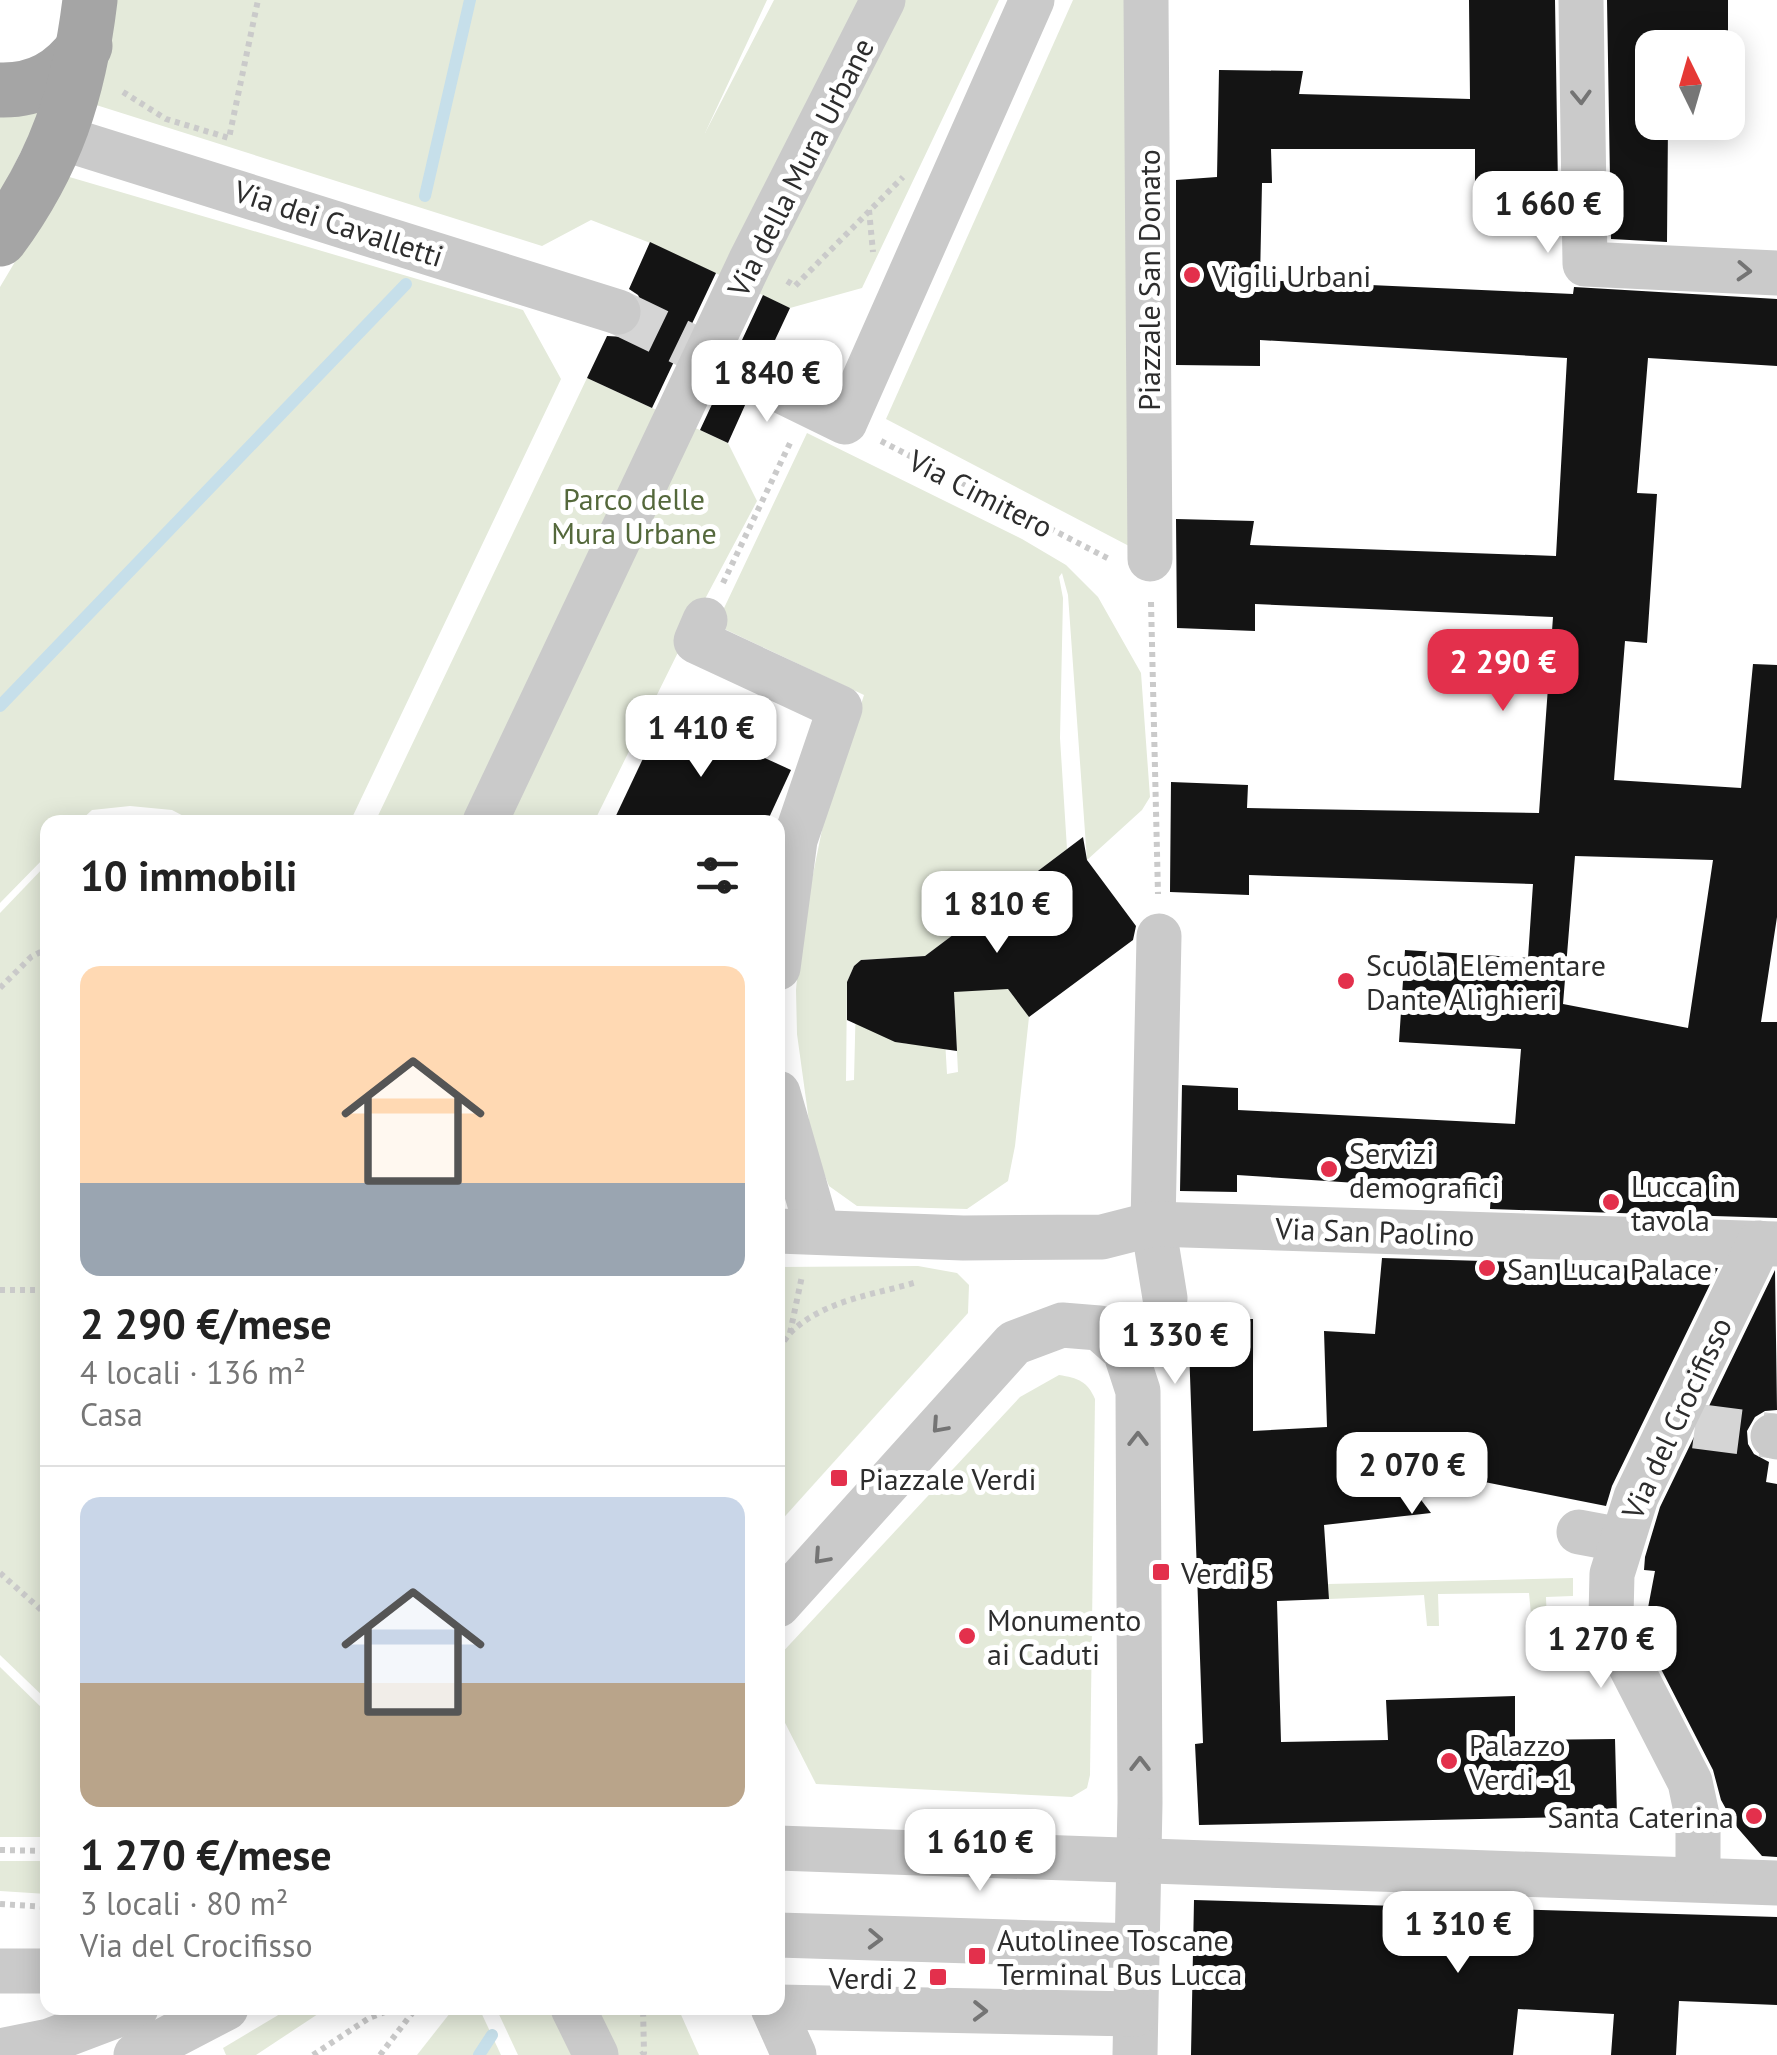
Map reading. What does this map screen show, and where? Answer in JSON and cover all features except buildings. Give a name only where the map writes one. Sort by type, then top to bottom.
[{"type":"main road","points":[[0,90],[45,82],[99,41]]},
{"type":"main road","points":[[0,239],[59,137],[99,41]]},
{"type":"street","name":"Via della Mura Urbane","points":[[488,815],[752,260],[884,0]]},
{"type":"street","points":[[757,379],[827,414],[1032,0]]},
{"type":"street","name":"Piazzale San Donato","points":[[1139,574],[1146,0]]},
{"type":"street","points":[[1581,0],[1586,264],[1777,273]]},
{"type":"street","name":"Via dei Cavalletti","points":[[59,137],[618,312]]},
{"type":"street","points":[[704,620],[696,641],[840,708],[795,840],[785,915]]},
{"type":"street","points":[[1159,936],[1153,1224],[1165,1298]]},
{"type":"street","points":[[785,1137],[800,1232],[1102,1237],[1153,1224]]},
{"type":"street","name":"Via San Paolino","points":[[1153,1224],[1768,1244]]},
{"type":"street","name":"Via del Crocifisso","points":[[1698,1879],[1698,1820],[1690,1782],[1605,1648],[1613,1628],[1611,1528],[1683,1424],[1768,1244]]},
{"type":"street","points":[[785,1597],[1014,1343],[1062,1325],[1099,1328],[1126,1351],[1138,1391],[1135,2034],[785,2008]]},
{"type":"street","points":[[785,1841],[1138,1862],[1777,1883]]},
{"type":"street","points":[[785,1936],[1136,1946]]},
{"type":"street","points":[[0,1970],[40,1972]]},
{"type":"street","points":[[0,2051],[50,2041],[118,2015]]},
{"type":"street","points":[[136,2055],[213,2015]]},
{"type":"street","points":[[576,2015],[596,2055]]},
{"type":"street","points":[[778,2015],[794,2055]]},
{"type":"path","points":[[99,41],[123,94],[132,101],[166,119],[229,138],[258,0]]},
{"type":"path","points":[[752,260],[795,286],[909,172]]},
{"type":"path","points":[[704,620],[827,414]]},
{"type":"path","name":"Via Cimitero","points":[[827,414],[1139,574]]},
{"type":"path","points":[[1139,574],[1159,936]]},
{"type":"path","points":[[0,988],[40,952]]},
{"type":"path","points":[[790,1333],[804,1267],[800,1232]]},
{"type":"path","points":[[785,1340],[804,1319],[833,1306],[915,1283],[941,1269],[959,1237]]},
{"type":"path","points":[[0,1290],[40,1290]]},
{"type":"path","points":[[0,1572],[40,1609]]},
{"type":"path","points":[[0,1850],[40,1850]]},
{"type":"path","points":[[0,1904],[40,1907]]},
{"type":"path","points":[[313,2055],[377,2015]]},
{"type":"path","points":[[380,2055],[411,2015]]},
{"type":"path","points":[[641,2055],[643,2015]]},
{"type":"green space","points":[[114,0],[767,0],[705,133],[774,0],[999,0],[862,288],[790,308],[653,244],[591,220],[542,246],[93,104]]},
{"type":"green space","points":[[1073,0],[1131,0],[1129,546],[886,419]]},
{"type":"green space","points":[[48,97],[0,194],[0,103]]},
{"type":"green space","points":[[66,176],[523,310],[561,379],[353,815],[182,815],[172,810],[130,806],[92,810],[87,815],[40,815],[40,862],[0,903],[0,287]]},
{"type":"green space","name":"Parco delle Mura Urbane","points":[[587,378],[728,443],[757,501],[597,815],[378,815]]},
{"type":"green space","points":[[807,433],[1022,539],[1066,565],[1098,597],[1141,673],[1150,797],[1142,810],[1087,860],[1068,595],[1062,573],[1060,738],[1067,849],[925,956],[861,960],[847,982],[846,1081],[854,1080],[856,997],[886,997],[889,1039],[907,1044],[943,1005],[947,1074],[958,1072],[954,992],[974,943],[1029,1017],[1008,1181],[967,1209],[857,1206],[829,1186],[812,1143],[797,1034],[801,933],[824,820],[864,695],[716,625]]},
{"type":"green space","points":[[40,871],[40,1693],[0,1655],[0,913]]},
{"type":"green space","points":[[918,1266],[957,1273],[969,1285],[968,1313],[785,1516],[785,1267]]},
{"type":"green space","points":[[1059,1375],[1081,1381],[1095,1399],[1087,1788],[1072,1797],[816,1784],[785,1723],[785,1649],[1020,1397]]},
{"type":"green space","points":[[1573,1578],[1573,1596],[1546,1597],[1547,1625],[1532,1625],[1529,1593],[1438,1594],[1439,1626],[1427,1626],[1424,1595],[1329,1599],[1328,1584]]},
{"type":"green space","points":[[0,1667],[40,1706],[40,1837],[0,1837]]},
{"type":"green space","points":[[0,1861],[40,1861],[40,1894],[0,1891]]},
{"type":"green space","points":[[278,2015],[316,2015],[256,2055],[226,2055],[223,2048]]},
{"type":"green space","points":[[448,2015],[482,2015],[501,2055],[417,2055]]},
{"type":"green space","points":[[499,2015],[681,2015],[699,2055],[518,2055]]},
{"type":"waterway","points":[[425,196],[470,0]]},
{"type":"waterway","points":[[0,706],[406,284]]},
{"type":"waterway","points":[[479,2055],[492,2035]]},
{"type":"tunnel","points":[[618,312],[757,379]]},
{"type":"tunnel","points":[[1695,1426],[1773,1436]]},
{"type":"place","name":"Vigili Urbani","points":[[1192,275]]},
{"type":"place","name":"Scuola Elementare Dante Alighieri","points":[[1346,981]]},
{"type":"place","name":"Servizi demografici","points":[[1329,1169]]},
{"type":"place","name":"Lucca in tavola","points":[[1611,1202]]},
{"type":"place","name":"San Luca Palace","points":[[1487,1268]]},
{"type":"place","name":"Piazzale Verdi","points":[[839,1478]]},
{"type":"place","name":"Verdi 5","points":[[1161,1572]]},
{"type":"place","name":"Monumento ai Caduti","points":[[967,1636]]},
{"type":"place","name":"Palazzo Verdi - 1","points":[[1449,1761]]},
{"type":"place","name":"Santa Caterina","points":[[1754,1816]]},
{"type":"place","name":"Autolinee Toscane Terminal Bus Lucca","points":[[977,1956]]},
{"type":"place","name":"Verdi 2","points":[[938,1977]]}]
